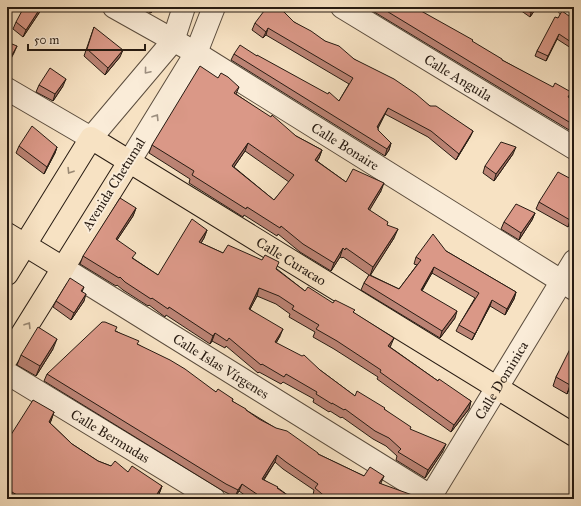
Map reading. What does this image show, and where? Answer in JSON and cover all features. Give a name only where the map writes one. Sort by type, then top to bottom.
[{"type":"main road","name":"Calle Curacao","points":[[91,138],[574,435]]},
{"type":"main road","points":[[7,274],[16,239],[91,138]]},
{"type":"main road","name":"Avenida Chetumal","points":[[7,358],[128,162]]},
{"type":"main road","name":"Calle Islas Vírgenes","points":[[16,239],[63,268]]},
{"type":"street","name":"Calle Bonaire","points":[[114,7],[172,41],[196,53],[568,285]]},
{"type":"street","points":[[91,138],[172,41],[184,7]]},
{"type":"street","name":"Avenida Chetumal","points":[[128,162],[196,53],[214,7]]},
{"type":"street","name":"Calle Anguila","points":[[342,7],[574,148]]},
{"type":"street","points":[[569,7],[574,10]]},
{"type":"street","name":"Calle Curacao","points":[[7,89],[91,138]]},
{"type":"street","name":"Calle Dominica","points":[[431,498],[496,388],[568,285],[574,261]]},
{"type":"street","name":"Calle Islas Vírgenes","points":[[63,268],[431,498]]},
{"type":"street","name":"Calle Bermudas","points":[[7,373],[214,499]]},
{"type":"building","points":[[24,7],[41,7],[26,30],[16,22]]},
{"type":"building","points":[[267,7],[277,7],[294,22],[311,31],[325,41],[339,46],[354,59],[394,79],[416,94],[430,106],[436,106],[473,131],[459,154],[431,131],[388,108],[377,127],[378,130],[391,143],[387,149],[234,54],[240,45],[257,56],[328,94],[329,92],[339,101],[353,78],[268,28],[266,32],[255,23]]},
{"type":"building","points":[[380,7],[414,7],[473,40],[472,41],[502,60],[553,87],[555,83],[571,92],[568,97],[574,100],[574,125]]},
{"type":"building","points":[[523,7],[535,7],[531,13]]},
{"type":"building","points":[[562,11],[569,16],[574,17],[574,24],[571,28],[574,30],[574,44],[559,34],[548,56],[537,51],[555,17],[558,18]]},
{"type":"building","points":[[94,27],[123,50],[108,68],[87,49]]},
{"type":"building","points":[[7,42],[17,46],[7,64]]},
{"type":"building","points":[[200,66],[218,78],[221,73],[239,87],[234,93],[271,117],[272,115],[296,136],[322,150],[315,160],[346,182],[353,169],[384,183],[368,209],[388,222],[387,225],[398,229],[373,267],[346,248],[345,250],[343,248],[334,263],[303,244],[281,226],[280,228],[247,207],[246,209],[192,175],[194,171],[152,145]],"holes":[[[248,143],[294,175],[274,200],[232,166]]]},
{"type":"building","points":[[50,68],[66,79],[55,94],[39,85]]},
{"type":"building","points":[[32,126],[57,147],[47,167],[19,146]]},
{"type":"building","points":[[501,142],[516,147],[496,174],[485,166]]},
{"type":"building","points":[[558,172],[573,180],[574,179],[574,214],[570,220],[539,202]]},
{"type":"building","points":[[120,198],[136,208],[116,239],[136,253],[132,258],[158,275],[192,219],[207,230],[199,242],[223,253],[228,245],[262,260],[265,255],[279,262],[276,269],[305,291],[308,287],[333,303],[335,300],[355,310],[353,312],[394,338],[388,346],[438,381],[439,379],[471,401],[454,425],[380,372],[381,370],[316,329],[319,325],[292,309],[294,306],[279,296],[259,288],[249,309],[283,329],[275,342],[302,356],[304,355],[320,370],[355,396],[357,391],[385,408],[384,409],[411,427],[410,429],[446,444],[428,470],[398,452],[401,449],[389,438],[375,431],[345,409],[344,410],[332,404],[316,394],[317,392],[286,374],[284,377],[262,364],[261,365],[229,338],[227,341],[215,333],[213,336],[169,307],[168,309],[152,298],[151,299],[120,277],[119,278],[83,256]]},
{"type":"building","points":[[516,204],[535,213],[521,233],[504,222]]},
{"type":"building","points":[[433,234],[446,251],[516,292],[507,309],[492,300],[475,334],[459,325],[479,293],[434,267],[421,290],[457,311],[442,331],[364,283],[369,275],[399,289],[421,260],[416,257]]},
{"type":"building","points":[[70,278],[84,287],[81,291],[86,294],[74,313],[56,301]]},
{"type":"building","points":[[102,322],[117,327],[115,331],[139,341],[137,344],[185,369],[216,392],[218,389],[233,399],[232,401],[259,419],[276,428],[287,431],[318,454],[364,476],[370,467],[384,476],[379,483],[415,496],[413,499],[328,499],[315,488],[318,484],[277,455],[262,479],[278,487],[277,488],[293,499],[264,499],[242,484],[238,490],[226,484],[47,374]]},
{"type":"building","points":[[38,327],[57,339],[40,366],[21,355]]},
{"type":"building","points":[[574,345],[574,376],[570,385],[556,377],[570,349]]},
{"type":"building","points":[[33,400],[54,412],[49,422],[72,444],[98,461],[111,466],[115,461],[128,472],[132,466],[162,486],[154,499],[22,499],[7,489],[7,441]]}]
